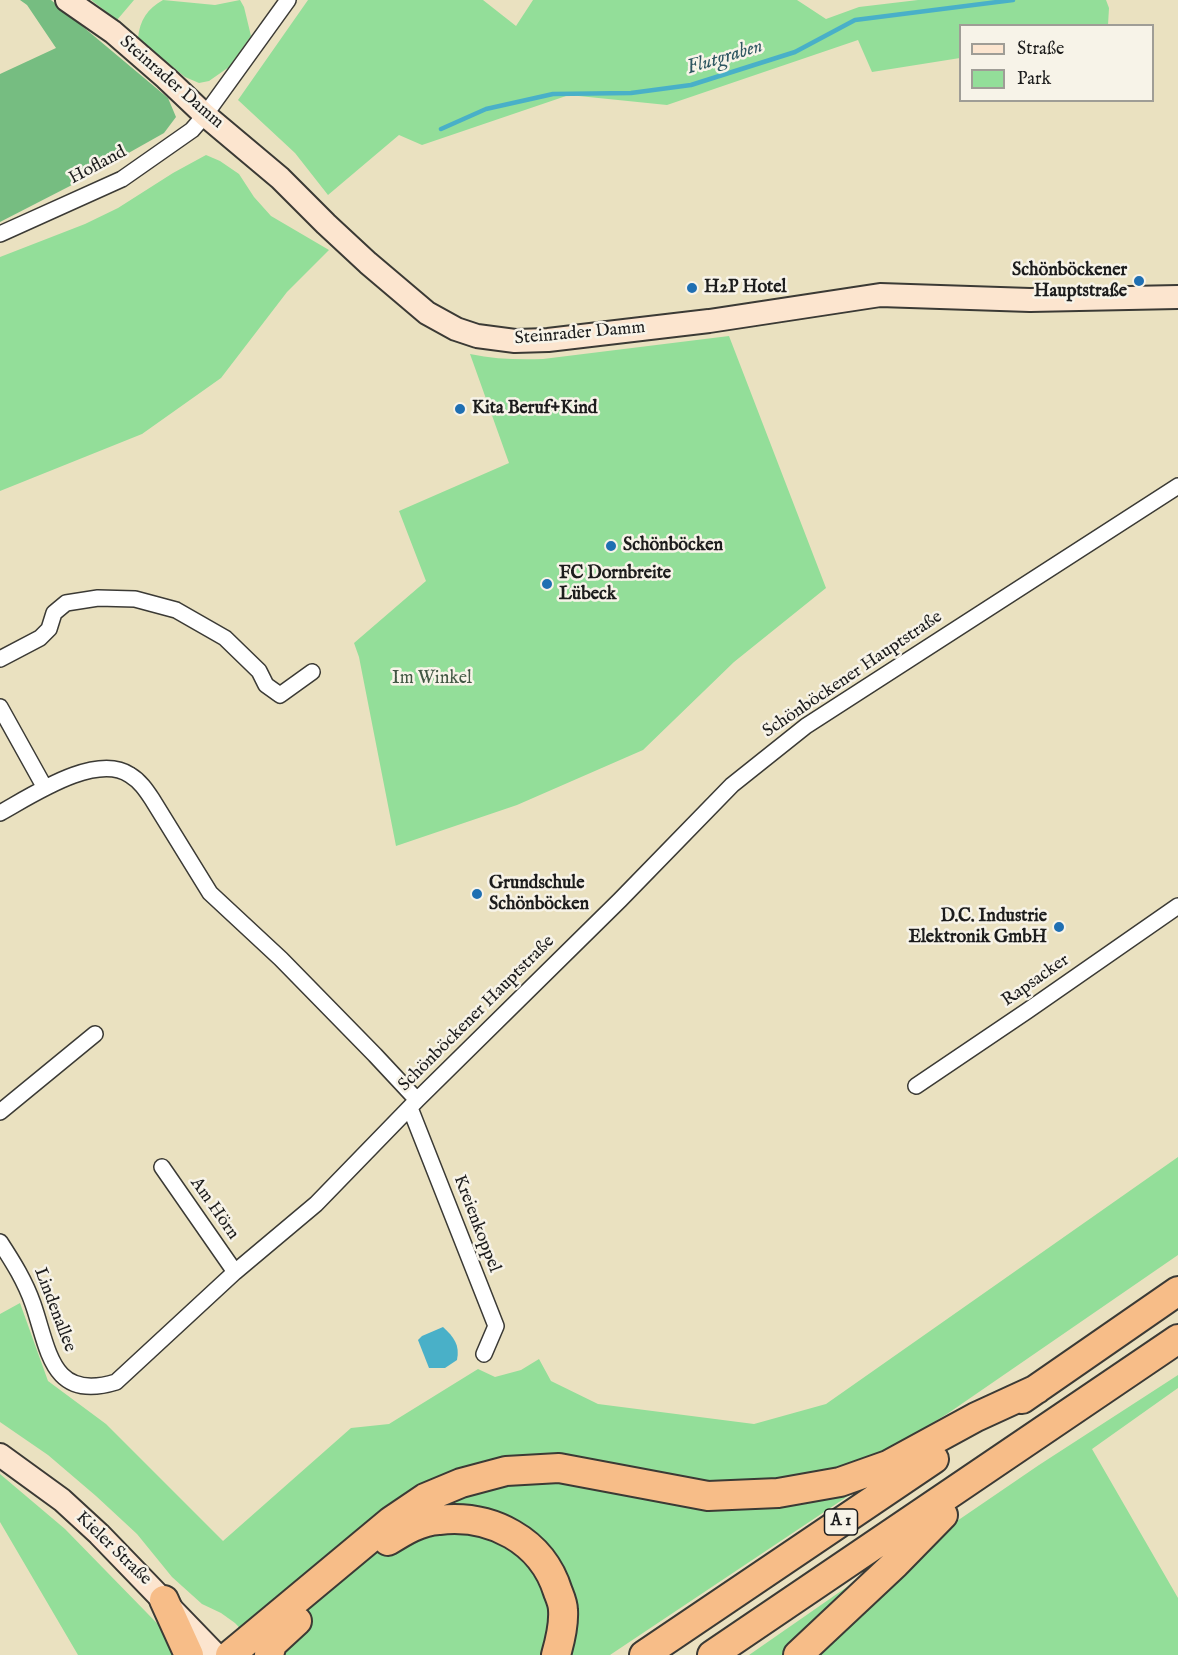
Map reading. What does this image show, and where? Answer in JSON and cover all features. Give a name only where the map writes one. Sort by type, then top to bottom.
[{"type":"highway","name":"A 1","points":[[644,1655],[1178,1291]]},
{"type":"highway","name":"A 1","points":[[712,1655],[1178,1339]]},
{"type":"highway","points":[[230,1655],[392,1521],[425,1498],[461,1483],[506,1471],[559,1468],[708,1496],[789,1491],[840,1482],[888,1465],[976,1417],[1037,1389]]},
{"type":"highway","points":[[798,1655],[895,1564],[984,1472]]},
{"type":"highway","points":[[269,1655],[272,1644],[383,1544],[412,1527],[437,1520],[460,1519],[490,1523],[515,1535],[531,1546],[543,1559],[555,1581],[563,1609],[560,1643],[556,1655]]},
{"type":"highway","points":[[164,1600],[189,1655]]},
{"type":"main road","name":"Steinrader Damm","points":[[68,0],[113,32],[205,115],[280,177],[326,224],[427,313],[456,329],[496,340],[548,340],[709,321],[880,295],[1030,300],[1178,297]]},
{"type":"main road","name":"Kieler Straße","points":[[0,1455],[69,1507],[99,1534],[216,1655]]},
{"type":"street","name":"Hofland","points":[[0,234],[122,178],[192,130],[288,0]]},
{"type":"street","name":"Schönböckener Hauptstraße","points":[[78,1384],[98,1387],[116,1382],[235,1272],[316,1204],[732,785],[806,726],[1178,486]]},
{"type":"street","points":[[0,659],[40,638],[49,629],[54,613],[66,603],[98,598],[135,599],[176,610],[225,638],[259,671],[266,685],[280,695],[312,672]]},
{"type":"street","points":[[0,707],[45,788]]},
{"type":"street","points":[[0,813],[45,788],[92,769],[112,768],[129,774],[142,785],[210,893],[375,1055],[413,1104]]},
{"type":"street","name":"Rapsacker","points":[[916,1086],[1178,906]]},
{"type":"street","points":[[0,1112],[94,1034]]},
{"type":"street","name":"Kreienkoppel","points":[[413,1104],[496,1326],[484,1354]]},
{"type":"street","name":"Am Hörn","points":[[162,1167],[235,1272]]},
{"type":"street","name":"Lindenallee","points":[[0,1242],[20,1272],[33,1302],[50,1359],[61,1376],[78,1384]]},
{"type":"green space","points":[[20,0],[51,0],[168,98],[176,117],[164,133],[0,222],[0,74],[56,48],[27,5]]},
{"type":"green space","points":[[91,0],[134,0],[117,20]]},
{"type":"green space","points":[[163,0],[215,5],[240,0],[251,36],[229,67],[209,81],[199,83],[185,77],[138,38],[145,16]]},
{"type":"green space","points":[[308,0],[483,0],[516,26],[533,0],[797,0],[826,19],[859,7],[918,0],[1106,0],[1109,8],[1108,24],[959,24],[959,58],[872,72],[858,40],[667,105],[569,95],[422,145],[399,135],[328,195],[295,153],[238,100]]},
{"type":"green space","points":[[206,155],[239,174],[254,197],[271,216],[329,250],[287,292],[221,378],[142,434],[0,491],[0,257],[85,224],[118,208]]},
{"type":"green space","name":"Schönböcken","points":[[729,336],[826,588],[734,662],[643,750],[517,805],[396,846],[359,657],[354,643],[426,581],[399,511],[509,463],[470,354],[506,359],[543,359]]},
{"type":"green space","points":[[1178,1157],[1178,1255],[947,1414],[869,1462],[869,1482],[610,1655],[265,1655],[235,1623],[202,1604],[172,1577],[137,1534],[96,1496],[48,1455],[0,1422],[0,1314],[20,1303],[48,1381],[106,1424],[223,1541],[351,1428],[389,1424],[478,1369],[495,1377],[521,1370],[539,1359],[551,1381],[598,1404],[754,1424],[826,1404]]},
{"type":"green space","points":[[1178,1375],[1178,1388],[1092,1449],[1178,1598],[1178,1655],[749,1655],[880,1564],[957,1521]]},
{"type":"green space","points":[[0,1474],[65,1529],[188,1655],[78,1655],[0,1522]]},
{"type":"water","points":[[443,1327],[455,1342],[458,1350],[457,1360],[445,1368],[429,1368],[418,1340]]},
{"type":"waterway","name":"Flutgraben","points":[[441,129],[486,109],[553,94],[631,93],[691,85],[795,52],[855,20],[1013,0]]},
{"type":"place","name":"Schönböckener Hauptstraße","points":[[1139,281]]},
{"type":"place","name":"H2P Hotel","points":[[692,288]]},
{"type":"place","name":"Kita Beruf+Kind","points":[[460,409]]},
{"type":"place","name":"Schönböcken","points":[[611,546]]},
{"type":"place","name":"FC Dornbreite Lübeck","points":[[547,584]]},
{"type":"place","name":"Grundschule Schönböcken","points":[[477,894]]},
{"type":"place","name":"D.C. Industrie Elektronik GmbH","points":[[1059,927]]},
{"type":"park label","name":"Im Winkel","points":[[432,679]]}]
